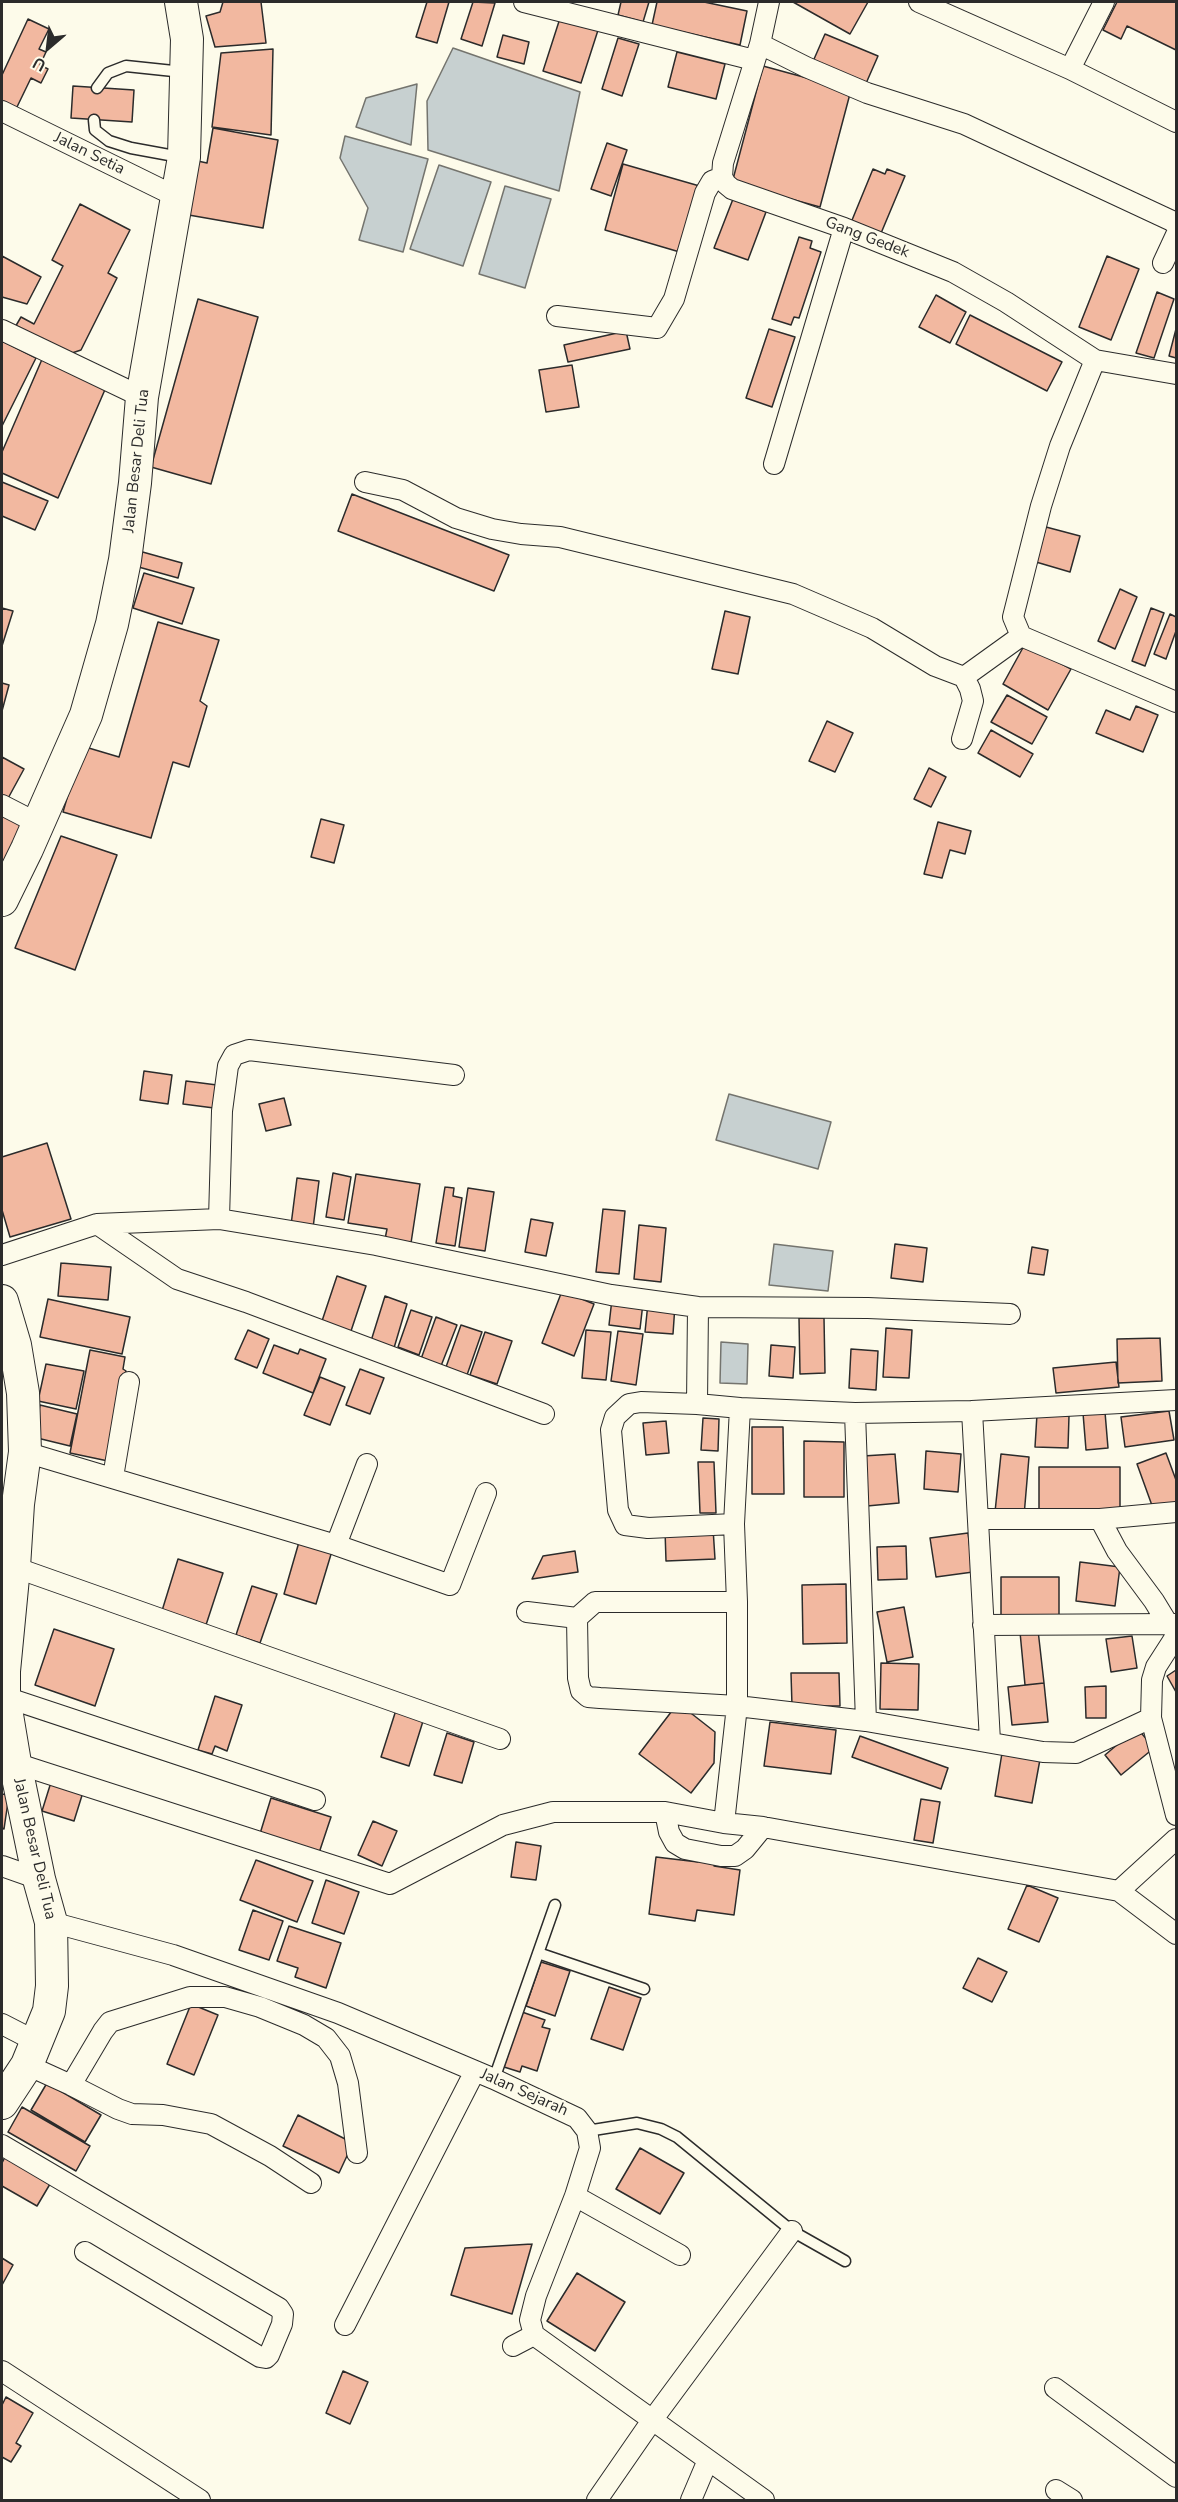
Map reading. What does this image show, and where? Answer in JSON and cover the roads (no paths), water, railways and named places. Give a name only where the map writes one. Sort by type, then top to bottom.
[{"type":"main road","name":"Jalan Besar Deli Tua","points":[[2,900],[86,715],[112,624],[127,549],[142,397],[184,157],[187,39],[181,2]]},
{"type":"main road","name":"Jalan Besar Deli Tua","points":[[2,1301],[15,1345],[12,1389],[25,1452],[5,1618],[2,1697],[39,1879],[51,1922],[52,1986],[49,2011],[32,2054],[2,2103]]},
{"type":"street","points":[[524,2],[757,52],[867,93],[964,124],[1176,225]]},
{"type":"street","points":[[557,316],[657,328],[674,299],[705,193],[712,181],[722,177],[723,163],[757,52],[769,2]]},
{"type":"street","points":[[919,2],[1070,69],[1176,122]]},
{"type":"street","points":[[1070,69],[1104,2]]},
{"type":"street","name":"Jalan Setia","points":[[2,111],[177,197]]},
{"type":"street","name":"Gang Gedek","points":[[722,177],[732,189],[844,228],[953,272],[1006,302],[1095,360],[1176,374]]},
{"type":"street","points":[[774,464],[844,228]]},
{"type":"street","points":[[1163,263],[1176,235]]},
{"type":"street","points":[[2,330],[142,397]]},
{"type":"street","points":[[1095,360],[1060,446],[1028,550],[1013,617],[1021,636],[1176,702]]},
{"type":"street","points":[[364,482],[403,490],[456,518],[492,529],[560,537],[793,594],[872,628],[935,666],[964,677],[973,701],[962,738]]},
{"type":"street","points":[[964,677],[1021,636]]},
{"type":"street","points":[[2,805],[37,823]]},
{"type":"street","points":[[219,1219],[222,1111],[228,1066],[234,1055],[249,1050],[454,1075]]},
{"type":"street","points":[[2,1255],[98,1224],[219,1219],[376,1245],[611,1295],[698,1307],[868,1308],[1010,1314]]},
{"type":"street","points":[[98,1224],[177,1279],[246,1302],[544,1414]]},
{"type":"street","points":[[697,1404],[698,1307]]},
{"type":"street","points":[[113,1477],[129,1382]]},
{"type":"street","points":[[734,1524],[638,1528],[625,1525],[620,1517],[611,1431],[615,1417],[629,1404],[641,1402],[855,1413],[972,1412],[1176,1400]]},
{"type":"street","points":[[724,1823],[737,1706],[734,1524],[740,1408]]},
{"type":"street","points":[[972,1412],[980,1519],[990,1741]]},
{"type":"street","points":[[855,1413],[866,1721]]},
{"type":"street","points":[[25,1452],[336,1545],[450,1585],[486,1493]]},
{"type":"street","points":[[336,1545],[367,1464]]},
{"type":"street","points":[[980,1519],[1101,1519],[1176,1512]]},
{"type":"street","points":[[1101,1519],[1117,1551],[1174,1626],[1174,1640],[1156,1667],[1152,1680],[1151,1718],[1176,1815]]},
{"type":"street","points":[[9,1576],[500,1739]]},
{"type":"street","points":[[737,1602],[601,1601],[585,1609],[577,1618],[578,1678],[581,1691],[588,1697],[737,1706],[866,1721],[1043,1752],[1076,1753],[1151,1718]]},
{"type":"street","points":[[527,1612],[577,1618]]},
{"type":"street","points":[[983,1625],[1174,1626]]},
{"type":"street","points":[[2,1697],[315,1800]]},
{"type":"street","points":[[15,1763],[390,1884],[503,1825],[554,1812],[665,1812],[724,1823],[763,1827],[1119,1891],[1176,1934]]},
{"type":"street","points":[[665,1812],[669,1832],[675,1843],[685,1849],[721,1856],[735,1856],[745,1849],[763,1827]]},
{"type":"street","points":[[1119,1891],[1176,1839]]},
{"type":"street","points":[[2,1866],[39,1879]]},
{"type":"street","name":"Jalan Sejarah","points":[[51,1922],[172,1955],[338,2013],[570,2114],[583,2123],[587,2131]]},
{"type":"street","points":[[71,2085],[103,2031],[111,2022],[190,1997],[225,1997],[260,2007],[304,2025],[326,2038],[340,2056],[348,2083],[357,2153]]},
{"type":"street","points":[[2,2024],[32,2054],[71,2085],[97,2100],[132,2114],[163,2115],[211,2124],[270,2156],[311,2183]]},
{"type":"street","points":[[345,2325],[475,2071]]},
{"type":"street","points":[[587,2131],[590,2148],[575,2196],[532,2310],[530,2320],[534,2335],[653,2419],[708,2460],[752,2497]]},
{"type":"street","points":[[2,2145],[279,2308],[283,2314],[282,2324],[269,2355],[266,2358],[260,2357],[85,2253]]},
{"type":"street","points":[[575,2196],[680,2255]]},
{"type":"street","points":[[597,2500],[653,2419],[792,2231]]},
{"type":"street","points":[[513,2346],[534,2335]]},
{"type":"street","points":[[2,2371],[200,2500]]},
{"type":"street","points":[[1055,2388],[1176,2477]]},
{"type":"street","points":[[691,2500],[708,2460]]},
{"type":"lane","points":[[97,87],[108,73],[126,66],[187,72]]},
{"type":"lane","points":[[94,120],[95,130],[109,141],[131,148],[184,157]]},
{"type":"lane","points":[[494,2079],[555,1905]]},
{"type":"lane","points":[[538,1953],[644,1989]]},
{"type":"lane","points":[[587,2131],[637,2123],[661,2129],[677,2137],[792,2231],[845,2261]]}]
